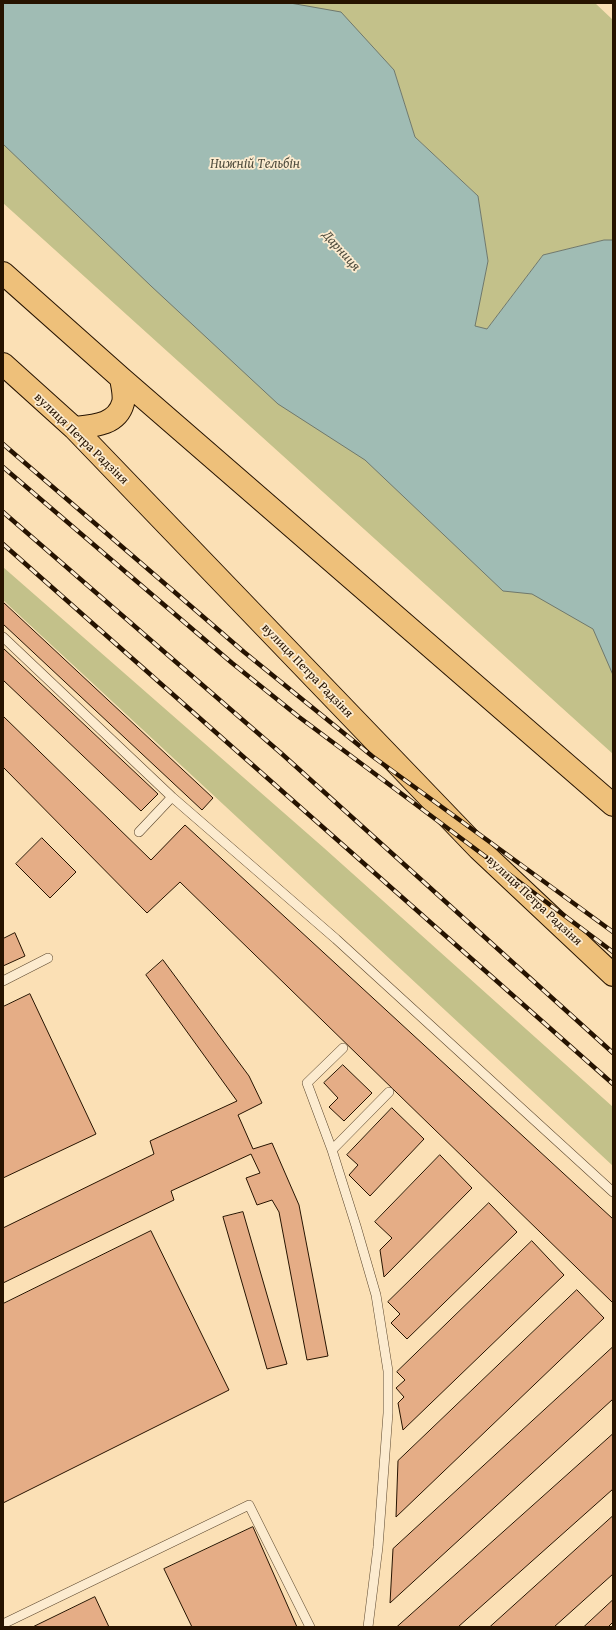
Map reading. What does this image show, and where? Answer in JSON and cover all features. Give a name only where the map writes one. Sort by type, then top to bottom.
[{"type":"main road","points":[[3,273],[121,378],[613,804]]},
{"type":"main road","name":"вулиця Петра Радзіня","points":[[3,364],[74,428],[479,849],[613,975]]},
{"type":"main road","points":[[74,428],[104,424],[116,416],[124,402],[121,378]]},
{"type":"lane","points":[[3,637],[172,797],[336,939],[613,1192]]},
{"type":"lane","points":[[139,832],[172,797]]},
{"type":"lane","points":[[3,980],[48,958]]},
{"type":"lane","points":[[344,1048],[307,1083],[332,1150],[376,1295],[388,1371],[388,1413],[378,1547],[368,1627]]},
{"type":"lane","points":[[332,1150],[389,1092]]},
{"type":"lane","points":[[3,1624],[249,1505],[310,1627]]},
{"type":"shaded area","points":[[290,3],[595,3],[613,20],[613,240],[604,240],[543,255],[487,329],[474,326],[488,261],[478,196],[415,137],[394,70]]},
{"type":"shaded area","points":[[3,59],[613,632],[613,754],[3,203]]},
{"type":"shaded area","points":[[3,567],[324,848],[613,1107],[613,1166],[3,600]]},
{"type":"water","name":"Нижній Тельбін","points":[[3,3],[290,3],[341,12],[394,70],[415,137],[478,196],[488,261],[475,326],[487,329],[543,255],[604,240],[613,240],[613,675],[593,629],[532,594],[503,591],[365,460],[278,404],[151,286],[3,144]]},
{"type":"building","points":[[3,602],[213,798],[202,810],[3,624]]},
{"type":"building","points":[[3,648],[158,794],[141,811],[3,680]]},
{"type":"building","points":[[3,716],[151,860],[185,825],[613,1219],[613,1303],[180,882],[147,913],[3,767]]},
{"type":"building","points":[[42,838],[76,872],[50,898],[16,864]]},
{"type":"building","points":[[15,933],[25,956],[3,966],[3,939]]},
{"type":"building","points":[[163,960],[249,1076],[262,1103],[238,1115],[253,1149],[272,1143],[299,1205],[328,1356],[307,1360],[279,1212],[272,1200],[257,1205],[246,1178],[260,1173],[251,1154],[171,1191],[174,1200],[3,1283],[3,1228],[154,1154],[150,1141],[237,1101],[146,975]]},
{"type":"building","points":[[30,994],[96,1134],[3,1178],[3,1007]]},
{"type":"building","points":[[343,1065],[372,1093],[344,1121],[329,1107],[338,1098],[324,1083]]},
{"type":"building","points":[[392,1108],[424,1139],[370,1196],[349,1175],[358,1165],[347,1155]]},
{"type":"building","points":[[440,1155],[472,1188],[384,1277],[380,1250],[392,1238],[375,1222]]},
{"type":"building","points":[[489,1203],[517,1232],[407,1339],[391,1323],[400,1314],[388,1302]]},
{"type":"building","points":[[243,1212],[287,1364],[267,1369],[223,1217]]},
{"type":"building","points":[[151,1231],[229,1390],[3,1503],[3,1304]]},
{"type":"building","points":[[532,1241],[564,1275],[403,1430],[398,1403],[404,1397],[396,1388],[405,1380],[397,1372]]},
{"type":"building","points":[[577,1290],[604,1318],[396,1517],[398,1461]]},
{"type":"building","points":[[613,1347],[613,1399],[390,1603],[393,1549]]},
{"type":"building","points":[[613,1434],[613,1489],[458,1627],[397,1627]]},
{"type":"building","points":[[613,1516],[613,1574],[554,1627],[490,1627]]},
{"type":"building","points":[[253,1527],[297,1627],[192,1627],[164,1569]]},
{"type":"building","points":[[95,1597],[109,1627],[33,1627]]},
{"type":"building","points":[[613,1600],[613,1622],[608,1627],[584,1627]]},
{"type":"railway","points":[[3,444],[244,652],[372,756],[613,932]]},
{"type":"railway","points":[[3,467],[232,663],[299,717],[613,952]]},
{"type":"railway","points":[[3,512],[282,754],[613,1053]]},
{"type":"railway","points":[[3,544],[613,1084]]},
{"type":"water label","name":"Дарниця","points":[[341,251]]}]
